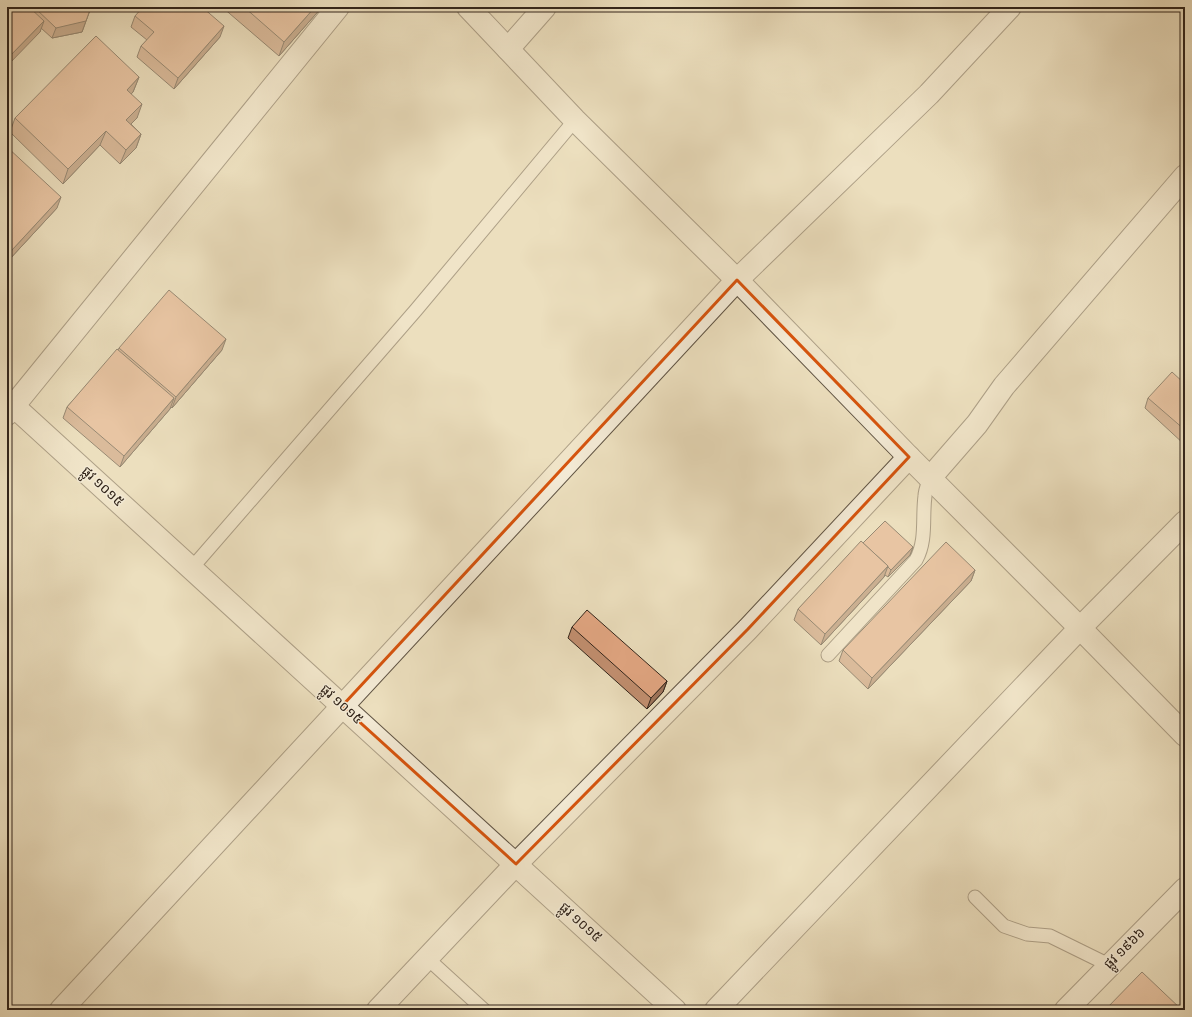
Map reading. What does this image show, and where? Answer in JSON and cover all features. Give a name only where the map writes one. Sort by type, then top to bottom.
[{"type":"street","points":[[9,407],[338,7]]},
{"type":"street","points":[[468,7],[575,120],[737,280],[909,457],[1185,735]]},
{"type":"street","points":[[508,49],[545,7]]},
{"type":"street","points":[[61,1010],[737,280],[929,94],[1010,7]]},
{"type":"street","points":[[930,478],[977,424],[1004,386],[1185,176]]},
{"type":"street","name":"ផ្លូវ ១០១៥","points":[[9,407],[191,569],[675,1010]]},
{"type":"street","points":[[378,1010],[516,864],[748,629],[909,457]]},
{"type":"street","points":[[716,1010],[1080,628],[1185,522]]},
{"type":"street","name":"ផ្លូវ ១៩៦៦","points":[[1066,1010],[1185,889]]},
{"type":"lane","points":[[191,569],[416,310],[575,120]]},
{"type":"lane","points":[[828,655],[916,560],[921,551],[925,495],[930,478]]},
{"type":"lane","points":[[975,897],[1004,926],[1027,934],[1050,936],[1109,965]]},
{"type":"lane","points":[[427,958],[484,1010]]},
{"type":"highlighted area","points":[[737,280],[909,457],[748,629],[516,864],[342,706]]},
{"type":"building","points":[[7,7],[29,7],[44,21],[7,59]]},
{"type":"building","points":[[34,7],[91,7],[86,21],[56,28]]},
{"type":"building","points":[[143,7],[202,7],[224,26],[178,78],[141,46],[154,32],[135,16]]},
{"type":"building","points":[[244,7],[315,7],[284,42]]},
{"type":"building","points":[[96,36],[139,77],[127,90],[142,104],[126,120],[141,134],[126,150],[106,131],[68,169],[15,118]]},
{"type":"building","points":[[7,147],[61,197],[12,250],[7,246]]},
{"type":"building","points":[[169,290],[226,339],[176,397],[119,348]]},
{"type":"building","points":[[117,349],[174,398],[124,456],[67,407]]},
{"type":"building","points":[[1172,372],[1185,384],[1185,430],[1148,398]]},
{"type":"building","points":[[885,521],[913,547],[891,570],[863,543]]},
{"type":"building","points":[[861,541],[888,566],[825,634],[798,609]]},
{"type":"building","points":[[946,542],[975,570],[872,678],[843,650]]},
{"type":"building","points":[[587,610],[667,681],[651,698],[572,627]]},
{"type":"building","points":[[1142,972],[1182,1010],[1105,1010]]}]
